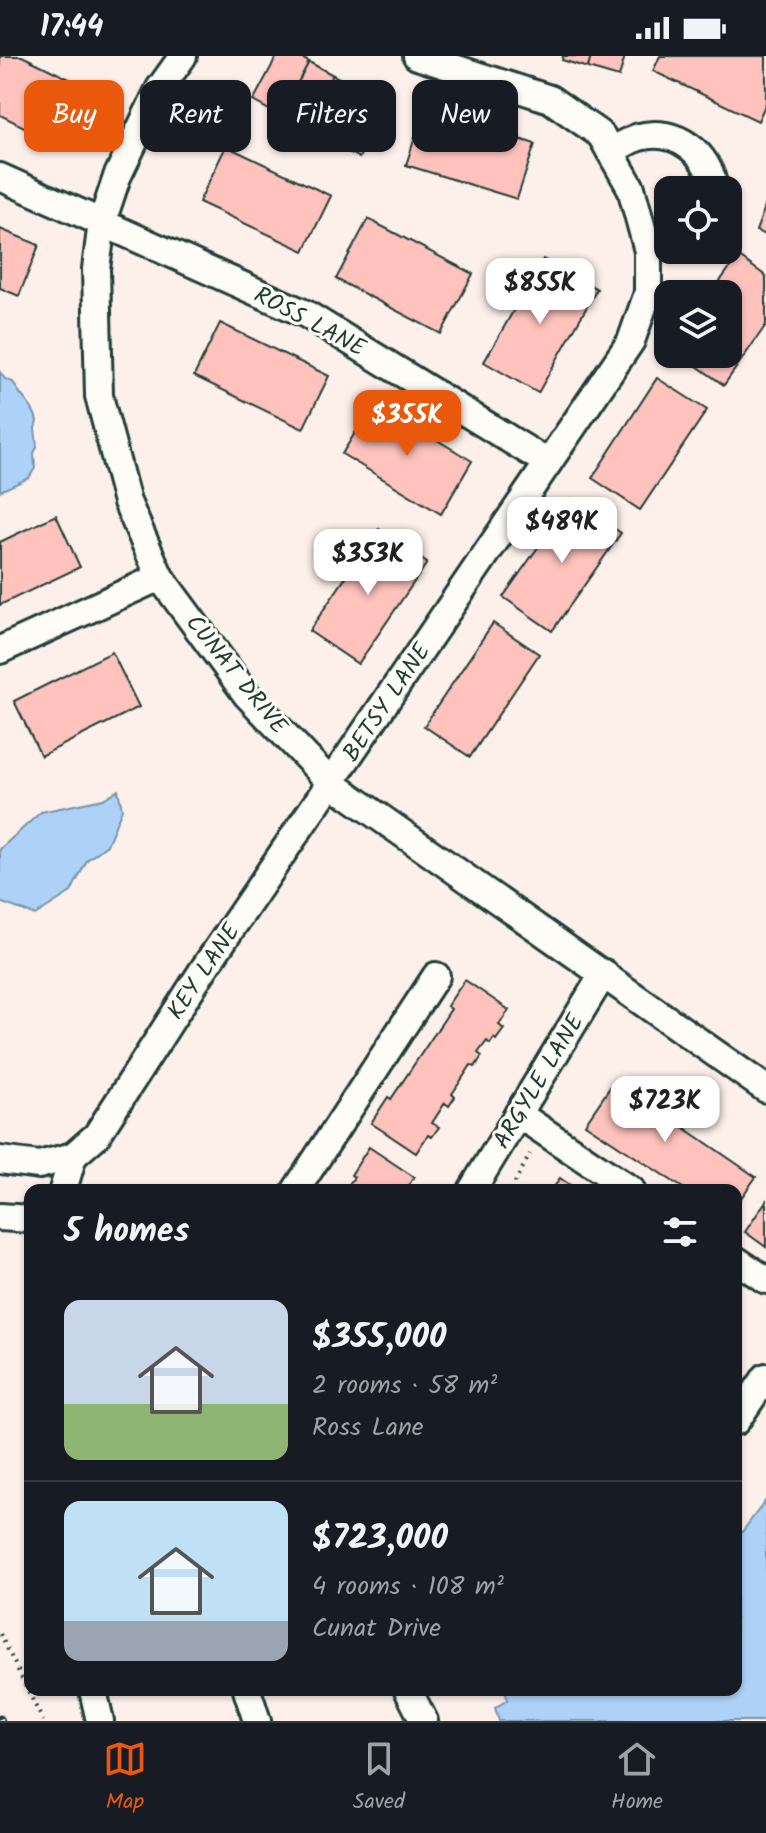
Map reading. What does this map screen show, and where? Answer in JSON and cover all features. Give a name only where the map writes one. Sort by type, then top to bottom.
[{"type":"street","name":"CUNAT DRIVE","points":[[183,56],[154,100],[117,177],[102,222],[96,269],[99,396],[127,502],[160,577],[247,695],[331,783],[766,1089]]},
{"type":"street","name":"BETSY LANE","points":[[417,56],[550,99],[601,135],[631,188],[654,239]]},
{"type":"street","points":[[610,151],[639,137],[659,135],[681,140],[702,157],[712,176]]},
{"type":"street","name":"ROSS LANE","points":[[0,177],[306,314],[548,463]]},
{"type":"street","name":"BETSY LANE","points":[[331,783],[631,341],[654,264]]},
{"type":"street","points":[[0,650],[160,577]]},
{"type":"street","name":"KEY LANE","points":[[65,1184],[73,1156],[97,1135],[203,970],[331,783]]},
{"type":"street","name":"ARGYLE LANE","points":[[476,1184],[604,973]]},
{"type":"street","points":[[300,1184],[436,976]]},
{"type":"street","points":[[518,1114],[622,1184]]},
{"type":"street","points":[[0,1160],[39,1165],[73,1156]]},
{"type":"street","points":[[0,1217],[24,1219]]},
{"type":"street","points":[[742,1264],[766,1280]]},
{"type":"street","points":[[742,1412],[766,1377]]},
{"type":"street","points":[[94,1696],[100,1721]]},
{"type":"street","points":[[249,1696],[257,1721]]},
{"type":"street","points":[[411,1696],[424,1721]]},
{"type":"path","points":[[514,1184],[543,1131]]},
{"type":"path","points":[[0,1634],[24,1683]]},
{"type":"path","points":[[31,1696],[43,1721]]},
{"type":"water","points":[[0,372],[5,379],[13,382],[33,411],[37,421],[37,447],[34,453],[35,468],[29,478],[0,491]]},
{"type":"water","points":[[118,790],[122,809],[107,845],[87,860],[71,892],[35,915],[0,902],[0,849],[41,812],[103,799]]},
{"type":"water","points":[[766,1500],[766,1721],[499,1721],[495,1708],[507,1700],[506,1696],[742,1696],[742,1532]]},
{"type":"building","points":[[0,56],[22,56],[72,80],[24,80],[24,127],[0,115]]},
{"type":"building","points":[[277,56],[298,56],[309,62],[299,80],[267,80],[267,109],[253,101]]},
{"type":"building","points":[[563,56],[591,56],[588,68],[562,60]]},
{"type":"building","points":[[591,56],[625,56],[619,77],[588,68]]},
{"type":"building","points":[[660,56],[766,56],[766,103],[758,121],[653,71]]},
{"type":"building","points":[[309,62],[333,75],[330,80],[299,80]]},
{"type":"building","points":[[518,139],[535,144],[517,199],[406,165],[412,146],[412,152],[518,152]]},
{"type":"building","points":[[223,152],[239,152],[331,196],[304,251],[199,202]]},
{"type":"building","points":[[348,152],[362,152],[359,158]]},
{"type":"building","points":[[766,204],[766,235],[756,231]]},
{"type":"building","points":[[368,219],[473,274],[441,334],[336,279]]},
{"type":"building","points":[[0,229],[39,245],[19,296],[0,288]]},
{"type":"building","points":[[543,259],[597,289],[538,393],[484,362]]},
{"type":"building","points":[[742,259],[766,276],[766,325],[742,359],[742,280],[721,280],[732,264],[742,264]]},
{"type":"building","points":[[220,323],[329,376],[303,429],[194,376]]},
{"type":"building","points":[[700,368],[736,368],[724,385]]},
{"type":"building","points":[[657,378],[707,410],[640,510],[592,478]]},
{"type":"building","points":[[374,402],[472,461],[441,514],[342,454]]},
{"type":"building","points":[[572,499],[621,533],[552,631],[503,597]]},
{"type":"building","points":[[56,515],[80,567],[0,605],[0,542]]},
{"type":"building","points":[[379,529],[427,563],[358,664],[309,631]]},
{"type":"building","points":[[493,623],[539,654],[470,757],[424,726]]},
{"type":"building","points":[[112,652],[139,707],[41,756],[14,701]]},
{"type":"building","points":[[465,980],[509,1010],[499,1025],[504,1029],[496,1040],[494,1038],[490,1044],[487,1041],[478,1053],[482,1056],[475,1067],[471,1065],[452,1094],[455,1097],[449,1106],[445,1103],[432,1123],[439,1127],[432,1137],[428,1135],[416,1153],[371,1123],[388,1097],[391,1099],[451,1009],[447,1006]]},
{"type":"building","points":[[615,1080],[756,1177],[742,1197],[742,1184],[677,1184],[585,1124]]},
{"type":"building","points":[[369,1147],[414,1177],[409,1184],[349,1184],[354,1177],[351,1175]]},
{"type":"building","points":[[766,1201],[766,1247],[745,1232]]}]
